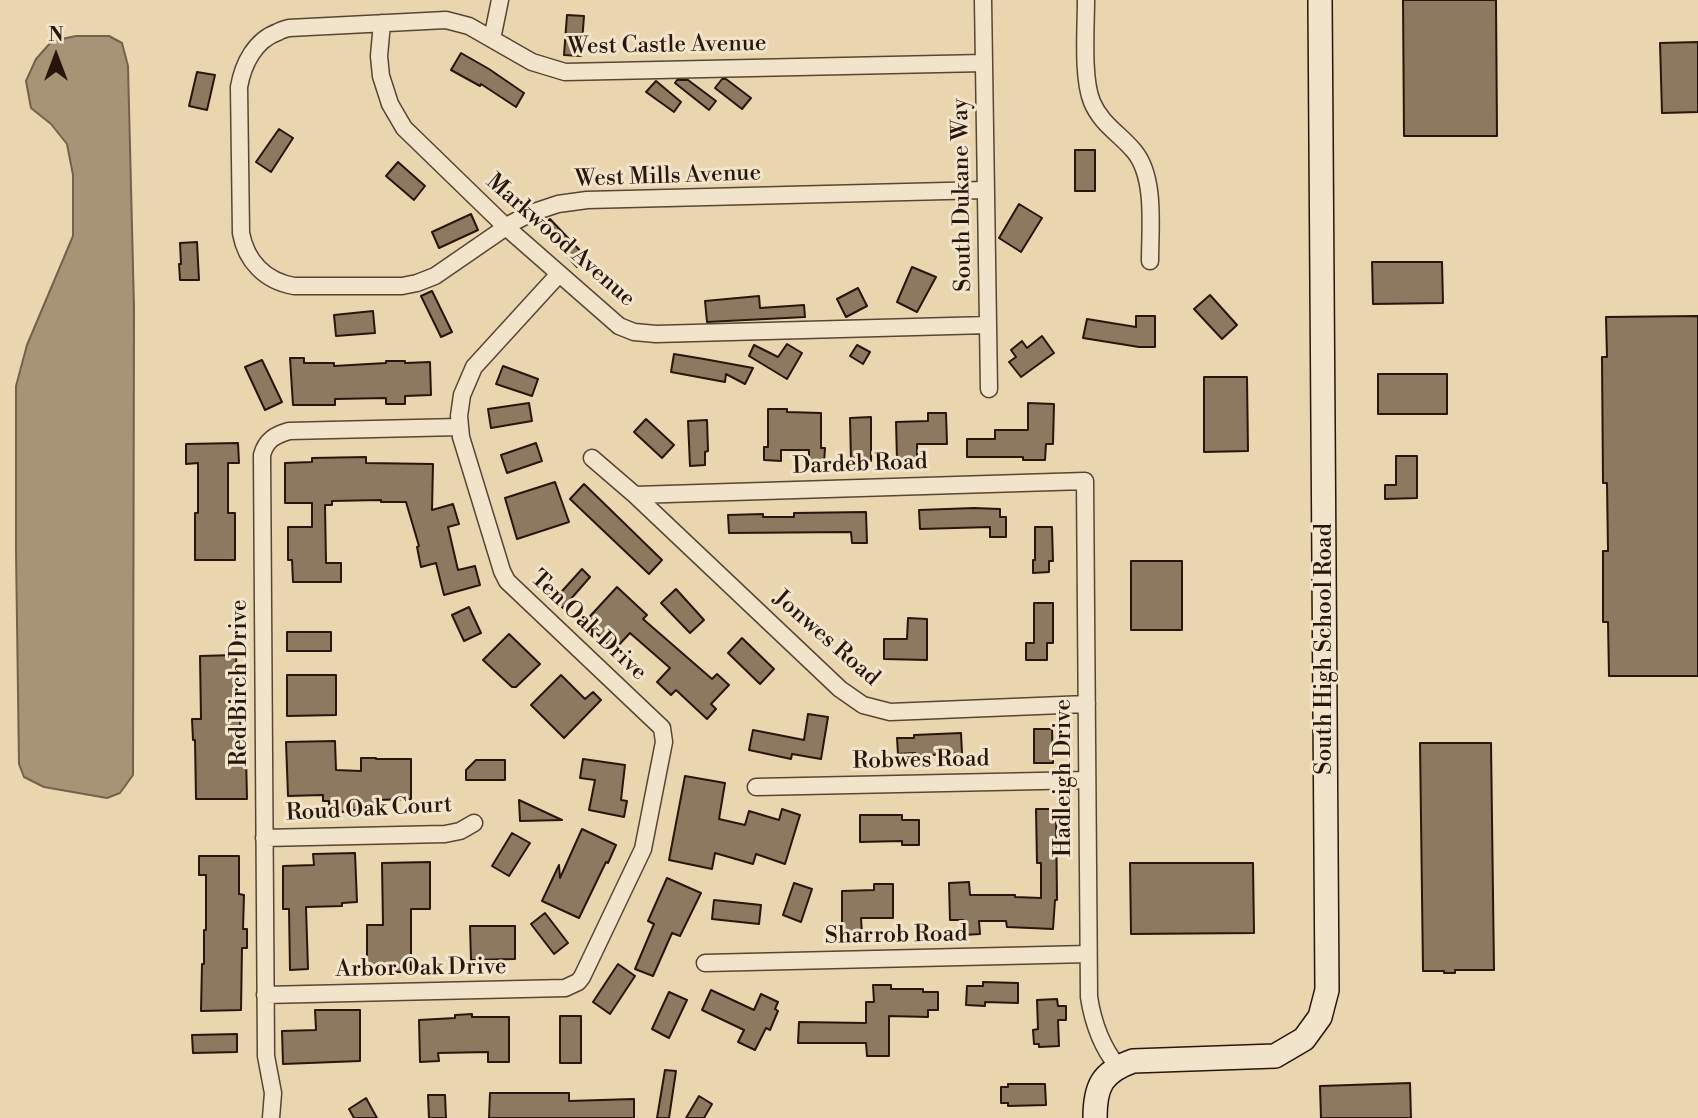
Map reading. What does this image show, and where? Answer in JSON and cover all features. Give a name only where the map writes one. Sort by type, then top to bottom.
[{"type":"street","points":[[492,39],[500,0]]},
{"type":"street","name":"South Dukane Way","points":[[983,0],[989,389]]},
{"type":"street","points":[[1086,0],[1088,87],[1093,105],[1103,122],[1136,153],[1145,170],[1149,189],[1150,261]]},
{"type":"street","name":"South High School Road","points":[[1118,1067],[1133,1061],[1275,1056],[1304,1039],[1320,1017],[1327,990],[1320,0]]},
{"type":"street","name":"West Castle Avenue","points":[[279,31],[299,27],[446,20],[469,26],[532,62],[565,72],[984,63]]},
{"type":"street","name":"Markwood Avenue","points":[[382,23],[379,56],[381,76],[390,104],[409,133],[506,228],[619,326],[645,334],[988,325]]},
{"type":"street","name":"West Mills Avenue","points":[[279,31],[265,39],[251,54],[244,65],[239,87],[241,233],[247,254],[256,266],[280,282],[294,286],[412,285],[435,276],[531,213],[558,204],[587,200],[986,190]]},
{"type":"street","name":"Ten Oak Drive","points":[[559,274],[474,367],[462,395],[459,427],[507,581],[660,725],[664,736],[644,847],[582,977],[576,983]]},
{"type":"street","name":"Red Birch Drive","points":[[271,1118],[273,1095],[266,1061],[265,995],[261,458],[264,448],[273,437],[289,431],[459,427]]},
{"type":"street","name":"Jonwes Road","points":[[592,458],[635,495],[831,680],[863,705],[890,712],[1087,704]]},
{"type":"street","name":"Hadleigh Drive","points":[[1085,481],[1089,997],[1093,1018],[1104,1047],[1118,1067]]},
{"type":"street","name":"Dardeb Road","points":[[635,495],[1085,481]]},
{"type":"street","name":"Robwes Road","points":[[756,787],[1087,780]]},
{"type":"street","name":"Roud Oak Court","points":[[264,838],[445,834],[460,831],[474,823]]},
{"type":"street","name":"Sharrob Road","points":[[705,963],[1088,954]]},
{"type":"street","name":"Arbor Oak Drive","points":[[265,995],[565,988],[576,983]]},
{"type":"street","points":[[1095,1118],[1098,1088],[1109,1072],[1118,1067]]},
{"type":"shaded area","points":[[76,36],[109,36],[122,43],[128,66],[134,308],[133,775],[120,793],[107,798],[44,787],[24,777],[19,764],[16,386],[27,345],[73,236],[73,175],[67,144],[51,124],[31,108],[26,81],[36,59],[52,41]]},
{"type":"building","points":[[1403,0],[1496,0],[1497,136],[1404,136]]},
{"type":"building","points":[[567,15],[584,16],[581,56],[564,55]]},
{"type":"building","points":[[1698,42],[1698,112],[1662,113],[1660,43]]},
{"type":"building","points":[[461,53],[524,93],[516,107],[481,84],[480,86],[451,70]]},
{"type":"building","points":[[197,72],[215,75],[207,110],[189,106]]},
{"type":"building","points":[[722,79],[726,79],[751,98],[742,109],[715,88]]},
{"type":"building","points":[[677,80],[688,80],[716,101],[709,110],[675,83]]},
{"type":"building","points":[[656,81],[681,102],[674,112],[646,92]]},
{"type":"building","points":[[279,129],[293,138],[271,172],[256,162]]},
{"type":"building","points":[[1075,150],[1095,150],[1095,191],[1075,191]]},
{"type":"building","points":[[398,162],[425,186],[414,200],[386,176]]},
{"type":"building","points":[[1019,204],[1042,218],[1021,252],[999,238]]},
{"type":"building","points":[[471,214],[478,230],[439,248],[432,232]]},
{"type":"building","points":[[550,219],[587,258],[577,267],[541,228]]},
{"type":"building","points":[[197,242],[199,280],[180,280],[180,243]]},
{"type":"building","points":[[1372,262],[1442,262],[1443,303],[1373,304]]},
{"type":"building","points":[[912,267],[936,277],[917,312],[897,302]]},
{"type":"building","points":[[858,288],[867,306],[846,317],[837,299]]},
{"type":"building","points":[[432,291],[452,332],[441,337],[421,296]]},
{"type":"building","points":[[1210,295],[1237,325],[1222,339],[1194,309]]},
{"type":"building","points":[[759,296],[760,308],[804,305],[805,317],[707,322],[705,301]]},
{"type":"building","points":[[373,311],[375,333],[336,336],[334,315]]},
{"type":"building","points":[[1136,316],[1155,316],[1155,347],[1083,338],[1087,319],[1136,327]]},
{"type":"building","points":[[1698,316],[1698,676],[1609,676],[1608,622],[1603,622],[1603,551],[1608,551],[1607,483],[1603,483],[1602,357],[1607,357],[1606,317]]},
{"type":"building","points":[[1042,336],[1054,353],[1021,377],[1009,362],[1016,357],[1011,350],[1022,341],[1027,348]]},
{"type":"building","points":[[787,344],[802,353],[787,379],[749,356],[754,345],[778,357]]},
{"type":"building","points":[[857,345],[870,352],[863,364],[850,356]]},
{"type":"building","points":[[674,354],[753,368],[745,384],[726,374],[725,382],[671,372]]},
{"type":"building","points":[[290,358],[304,358],[304,363],[334,363],[334,366],[386,361],[430,362],[431,395],[405,396],[405,404],[386,404],[386,398],[335,399],[335,405],[293,405]]},
{"type":"building","points":[[262,360],[282,402],[265,410],[245,367]]},
{"type":"building","points":[[503,366],[538,379],[532,396],[496,384]]},
{"type":"building","points":[[1378,374],[1447,374],[1447,414],[1378,414]]},
{"type":"building","points":[[1204,377],[1247,377],[1248,451],[1204,452]]},
{"type":"building","points":[[529,403],[532,421],[491,428],[488,409]]},
{"type":"building","points":[[1028,403],[1054,404],[1053,444],[1046,444],[1045,460],[1023,460],[1023,457],[967,457],[967,439],[995,439],[995,430],[1028,430]]},
{"type":"building","points":[[768,409],[821,413],[824,463],[809,463],[809,450],[781,450],[781,461],[764,460],[764,447],[768,447]]},
{"type":"building","points":[[928,413],[946,413],[947,444],[917,444],[917,459],[897,460],[896,422],[928,421]]},
{"type":"building","points":[[871,417],[871,461],[851,461],[850,418]]},
{"type":"building","points":[[646,419],[674,445],[662,458],[634,432]]},
{"type":"building","points":[[707,420],[708,451],[705,452],[705,465],[690,466],[688,421]]},
{"type":"building","points":[[238,443],[239,463],[228,463],[228,513],[235,513],[235,560],[195,560],[198,463],[186,464],[186,444]]},
{"type":"building","points":[[536,443],[542,461],[507,473],[501,455]]},
{"type":"building","points":[[1396,456],[1417,456],[1417,498],[1385,499],[1385,485],[1396,485]]},
{"type":"building","points":[[366,457],[366,463],[433,464],[432,510],[453,504],[459,524],[448,527],[458,570],[475,566],[480,585],[444,595],[436,563],[421,567],[419,546],[406,502],[381,500],[332,501],[332,505],[325,505],[326,563],[341,563],[341,582],[293,582],[292,560],[288,560],[288,527],[312,527],[312,503],[285,503],[285,463],[312,462],[312,458]]},
{"type":"building","points":[[555,482],[569,522],[517,539],[505,498]]},
{"type":"building","points":[[584,484],[662,560],[649,574],[570,499]]},
{"type":"building","points":[[1000,509],[1000,517],[1006,517],[1006,537],[990,537],[990,527],[920,529],[919,510]]},
{"type":"building","points":[[866,512],[867,543],[852,543],[851,532],[729,533],[728,515],[794,517],[794,513]]},
{"type":"building","points":[[1035,527],[1052,527],[1053,561],[1049,561],[1049,572],[1033,573]]},
{"type":"building","points":[[1131,561],[1182,561],[1182,630],[1131,630]]},
{"type":"building","points":[[582,569],[590,577],[563,608],[554,600]]},
{"type":"building","points":[[617,587],[647,615],[643,619],[712,679],[717,674],[729,685],[711,704],[716,709],[707,719],[676,690],[671,695],[657,682],[670,668],[630,633],[614,650],[593,630],[589,634],[581,626]]},
{"type":"building","points":[[676,589],[704,620],[690,633],[661,603]]},
{"type":"building","points":[[1034,603],[1053,603],[1053,643],[1047,643],[1047,660],[1026,660],[1026,643],[1034,643]]},
{"type":"building","points":[[469,607],[481,633],[464,641],[452,615]]},
{"type":"building","points":[[908,618],[927,619],[927,660],[884,659],[884,639],[907,639]]},
{"type":"building","points":[[287,632],[331,632],[331,651],[287,651]]},
{"type":"building","points":[[509,634],[540,664],[516,687],[512,687],[483,660]]},
{"type":"building","points":[[742,638],[774,669],[760,684],[728,653]]},
{"type":"building","points":[[236,655],[238,719],[241,756],[246,756],[247,799],[196,799],[192,719],[201,719],[200,656]]},
{"type":"building","points":[[287,675],[336,675],[336,715],[287,716]]},
{"type":"building","points":[[561,675],[585,699],[593,692],[601,700],[564,738],[531,705]]},
{"type":"building","points":[[808,714],[828,717],[821,759],[792,754],[791,759],[749,750],[753,730],[804,740]]},
{"type":"building","points":[[1034,729],[1052,729],[1053,763],[1034,763]]},
{"type":"building","points":[[961,733],[962,753],[915,756],[915,753],[898,754],[897,738]]},
{"type":"building","points":[[335,741],[336,770],[361,771],[361,758],[411,759],[411,799],[377,800],[377,810],[347,812],[329,811],[329,801],[323,801],[323,795],[288,796],[286,742]]},
{"type":"building","points":[[1420,743],[1491,743],[1494,970],[1455,970],[1455,973],[1423,971]]},
{"type":"building","points":[[583,759],[625,765],[621,800],[627,801],[624,817],[589,810],[595,780],[580,778]]},
{"type":"building","points":[[476,760],[505,760],[505,780],[466,780],[466,770]]},
{"type":"building","points":[[685,776],[725,783],[719,819],[745,825],[749,811],[779,820],[782,809],[800,815],[785,864],[756,854],[753,864],[715,853],[712,869],[669,860]]},
{"type":"building","points":[[519,800],[562,820],[520,821]]},
{"type":"building","points":[[1036,809],[1056,809],[1057,900],[1053,929],[1007,927],[1006,921],[979,921],[980,934],[963,935],[963,920],[950,920],[949,883],[969,882],[970,895],[1041,898]]},
{"type":"building","points":[[860,815],[902,815],[902,820],[919,820],[919,845],[902,845],[902,841],[860,842]]},
{"type":"building","points":[[582,829],[616,845],[579,918],[542,901],[559,865],[560,878]]},
{"type":"building","points":[[512,833],[530,843],[509,876],[492,866]]},
{"type":"building","points":[[355,853],[357,902],[342,903],[342,906],[306,907],[308,969],[290,970],[289,909],[283,909],[283,866],[314,865],[313,854]]},
{"type":"building","points":[[199,856],[239,856],[239,894],[244,895],[243,929],[247,929],[247,948],[242,948],[241,1010],[201,1011],[206,875],[199,875]]},
{"type":"building","points":[[430,862],[430,909],[411,909],[411,972],[379,972],[379,975],[367,975],[367,925],[383,925],[382,863]]},
{"type":"building","points":[[1130,863],[1253,863],[1254,933],[1131,934]]},
{"type":"building","points":[[667,878],[701,893],[680,936],[672,933],[653,976],[635,969],[654,924],[648,921]]},
{"type":"building","points":[[794,883],[812,889],[801,922],[783,915]]},
{"type":"building","points":[[874,884],[893,884],[893,918],[861,918],[862,934],[842,934],[842,891],[874,890]]},
{"type":"building","points":[[714,900],[761,905],[759,924],[712,919]]},
{"type":"building","points":[[545,913],[568,943],[554,954],[531,924]]},
{"type":"building","points":[[470,926],[515,926],[515,959],[471,960]]},
{"type":"building","points":[[618,964],[635,976],[610,1014],[593,1002]]},
{"type":"building","points":[[983,982],[1018,983],[1018,1003],[985,1002],[985,1006],[966,1005],[967,986],[983,986]]},
{"type":"building","points":[[873,985],[938,992],[938,1010],[928,1010],[928,1017],[889,1016],[889,1056],[867,1056],[866,1043],[798,1043],[799,1022],[866,1023],[866,1002],[874,1002]]},
{"type":"building","points":[[711,990],[754,1010],[761,994],[778,1002],[775,1009],[778,1011],[770,1030],[766,1028],[755,1050],[738,1042],[744,1030],[702,1010]]},
{"type":"building","points":[[669,992],[687,1000],[669,1038],[652,1029]]},
{"type":"building","points":[[1057,999],[1058,1006],[1066,1006],[1066,1020],[1058,1020],[1059,1046],[1039,1047],[1039,1044],[1034,1044],[1033,1030],[1038,1029],[1037,1000]]},
{"type":"building","points":[[315,1010],[360,1010],[360,1061],[283,1064],[282,1031],[316,1030]]},
{"type":"building","points":[[472,1014],[472,1017],[509,1017],[509,1062],[488,1062],[488,1052],[438,1053],[439,1061],[420,1062],[419,1020]]},
{"type":"building","points":[[560,1016],[581,1016],[581,1063],[560,1063]]},
{"type":"building","points":[[237,1034],[237,1052],[193,1053],[192,1035]]},
{"type":"building","points":[[665,1070],[676,1071],[669,1118],[657,1118]]},
{"type":"building","points":[[1410,1083],[1411,1118],[1321,1118],[1320,1086]]},
{"type":"building","points":[[1008,1084],[1045,1084],[1046,1105],[1008,1106],[1008,1103],[1001,1103],[1001,1087],[1008,1087]]},
{"type":"building","points":[[490,1093],[569,1093],[569,1101],[634,1099],[634,1118],[489,1118]]},
{"type":"building","points":[[428,1095],[445,1095],[446,1118],[429,1118]]},
{"type":"building","points":[[699,1096],[712,1104],[704,1118],[686,1118]]},
{"type":"building","points":[[366,1098],[377,1118],[354,1118],[349,1109]]}]
